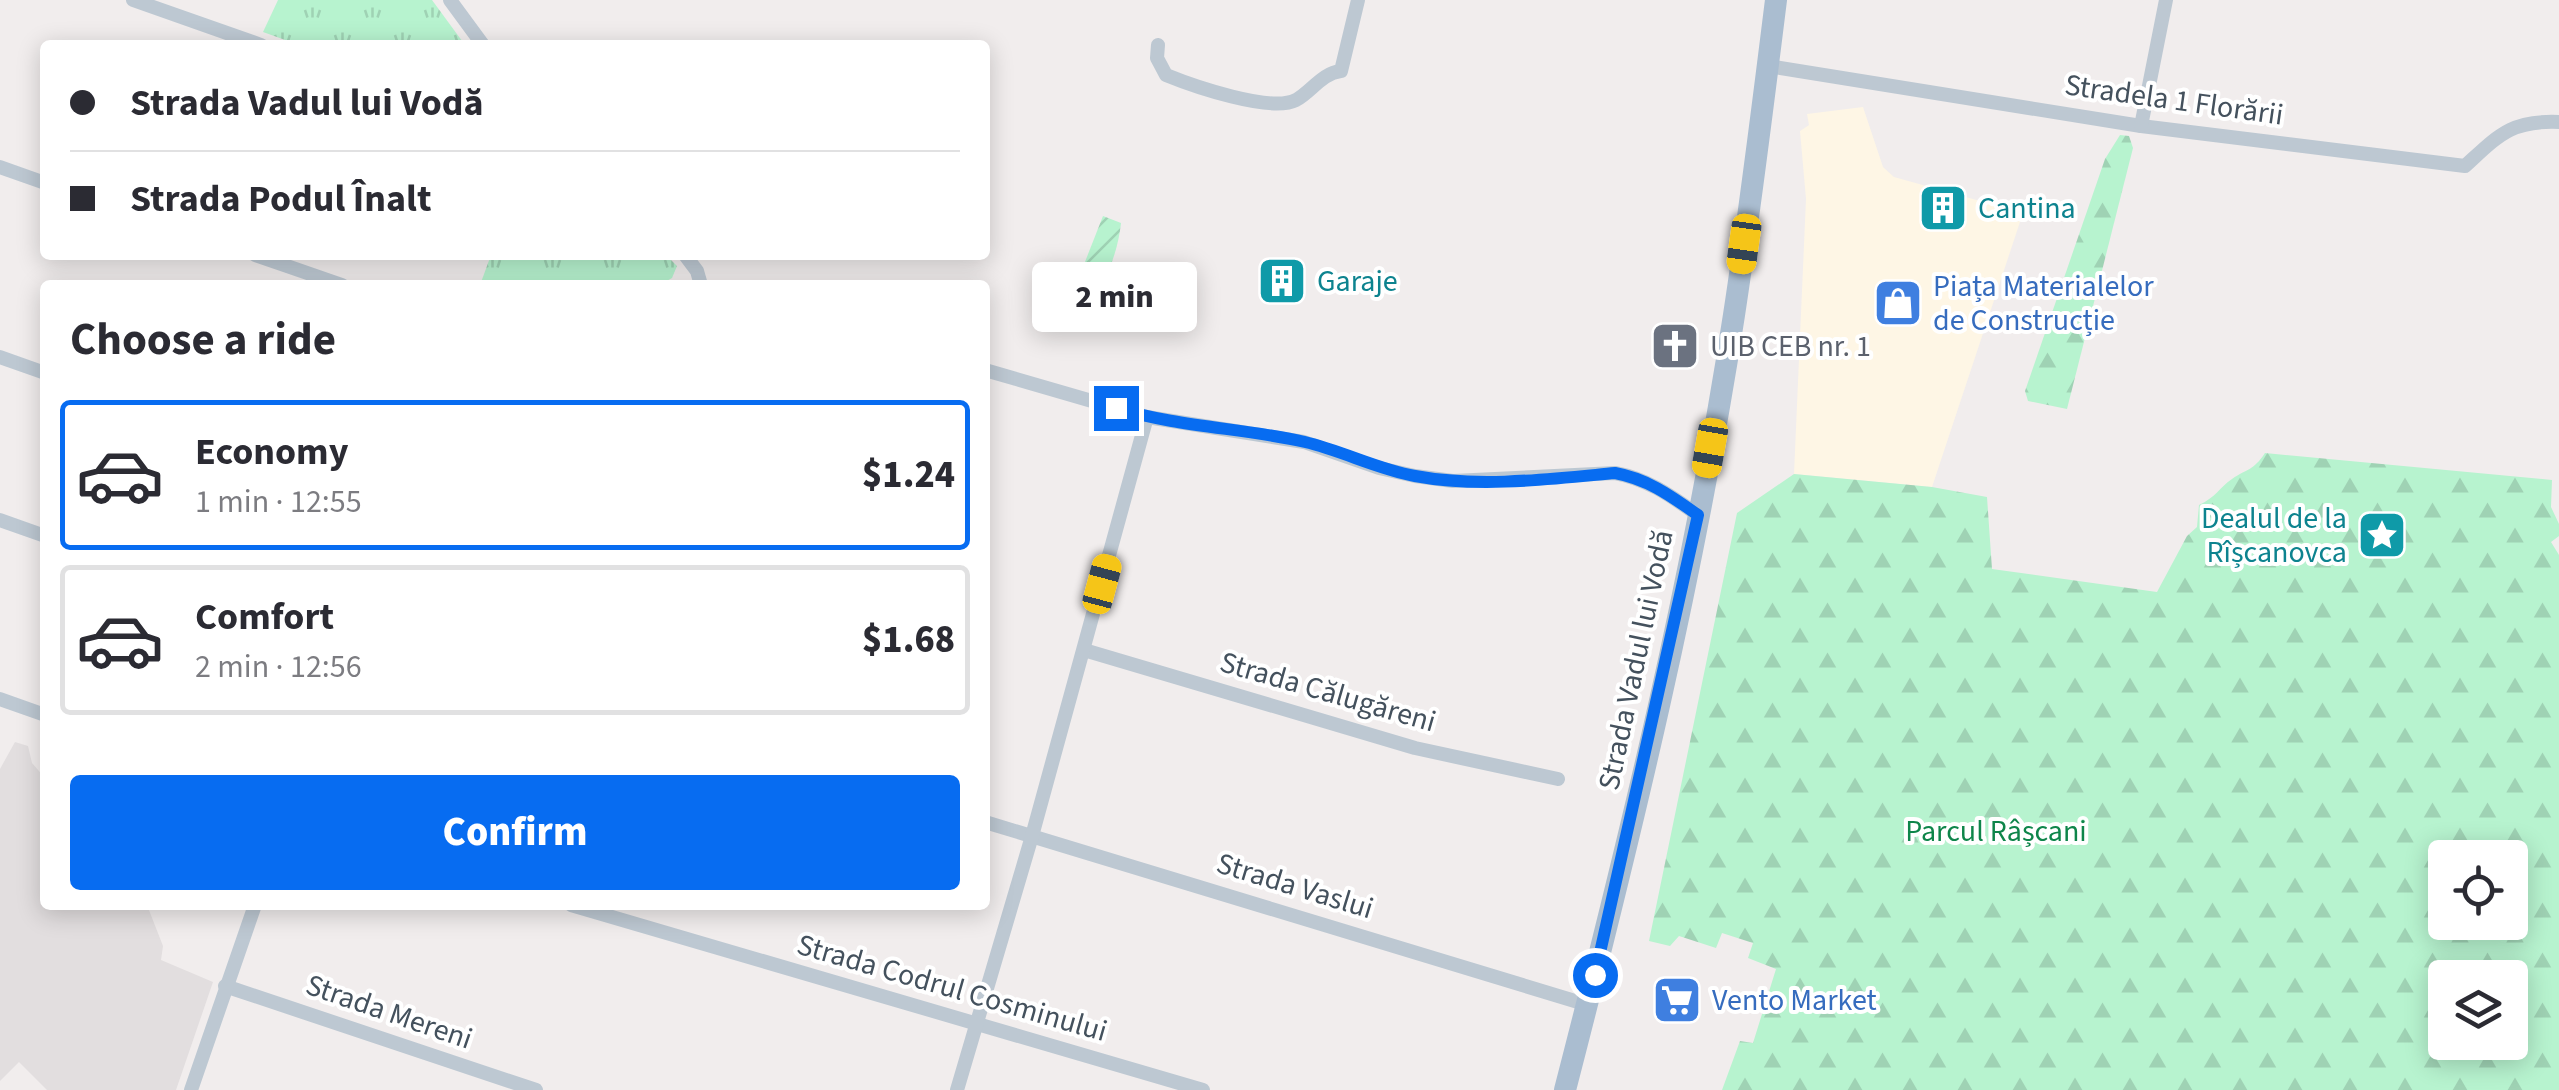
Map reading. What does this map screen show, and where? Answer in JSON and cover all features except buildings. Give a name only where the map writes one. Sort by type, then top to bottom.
[{"type":"main road","name":"Strada Vadul lui Vodă","points":[[1565,1090],[1588,1005],[1698,515],[1734,316],[1776,0]]},
{"type":"street","points":[[133,0],[247,40]]},
{"type":"street","points":[[450,0],[478,40]]},
{"type":"street","points":[[1158,46],[1160,68],[1166,75],[1258,104],[1286,104],[1330,72],[1342,71],[1358,0]]},
{"type":"street","points":[[2141,126],[2166,0]]},
{"type":"street","name":"Stradela 1 Florării","points":[[1768,66],[2141,126],[2465,166],[2495,139],[2528,121],[2559,122]]},
{"type":"street","points":[[0,167],[40,181]]},
{"type":"street","points":[[269,260],[327,280]]},
{"type":"street","points":[[0,357],[40,370]]},
{"type":"street","points":[[990,371],[1147,417],[1304,442],[1379,468],[1434,478],[1453,481],[1615,473],[1651,483],[1698,515]]},
{"type":"street","points":[[956,1090],[1032,836],[1147,417]]},
{"type":"street","points":[[0,520],[40,534]]},
{"type":"street","name":"Strada Călugăreni","points":[[1084,650],[1416,748],[1558,779]]},
{"type":"street","points":[[0,700],[40,713]]},
{"type":"street","name":"Strada Vaslui","points":[[990,823],[1588,1005]]},
{"type":"street","points":[[190,1090],[253,910]]},
{"type":"street","name":"Strada Codrul Cosminului","points":[[587,910],[1203,1090]]},
{"type":"street","name":"Strada Mereni","points":[[225,986],[536,1090]]},
{"type":"shaded area","name":"Piața Materialelor de Construcție","points":[[1863,107],[1883,167],[1894,177],[2023,213],[1932,487],[1794,474],[1806,199],[1800,131],[1809,125],[1807,114]]},
{"type":"shaded area","points":[[15,742],[28,746],[32,763],[40,772],[40,910],[149,910],[163,946],[161,960],[213,982],[176,1090],[47,1090],[19,1062],[0,1081],[0,769]]},
{"type":"green space","points":[[278,0],[432,0],[461,40],[285,40],[263,32]]},
{"type":"green space","points":[[2120,135],[2129,136],[2133,148],[2067,409],[2028,401],[2025,391],[2105,159]]},
{"type":"green space","points":[[1103,216],[1121,223],[1119,238],[1102,284],[1089,286],[1083,282],[1081,272]]},
{"type":"green space","points":[[489,260],[671,260],[677,266],[668,280],[482,280]]},
{"type":"green space","name":"Parcul Râșcani","points":[[2265,453],[2552,480],[2551,507],[2559,524],[2559,536],[2551,542],[2559,555],[2559,1090],[1722,1090],[1740,1041],[1753,1043],[1776,969],[1748,958],[1753,943],[1722,933],[1716,948],[1679,936],[1670,946],[1649,941],[1737,513],[1794,474],[1932,487],[1987,497],[1992,569],[2157,592],[2187,536],[2197,527],[2199,505],[2254,466]]},
{"type":"place","name":"Cantina","points":[[1943,208]]},
{"type":"place","name":"Garaje","points":[[1282,281]]},
{"type":"place","name":"Piața Materialelor de Construcție","points":[[1898,303]]},
{"type":"place","name":"UIB CEB nr. 1","points":[[1675,346]]},
{"type":"place","name":"Dealul de la Rîșcanovca","points":[[2382,535]]},
{"type":"place","name":"Vento Market","points":[[1677,1000]]},
{"type":"route","points":[[1116,408],[1147,417],[1304,442],[1414,476],[1453,481],[1615,473],[1633,476],[1651,483],[1698,515],[1595,975]]}]
